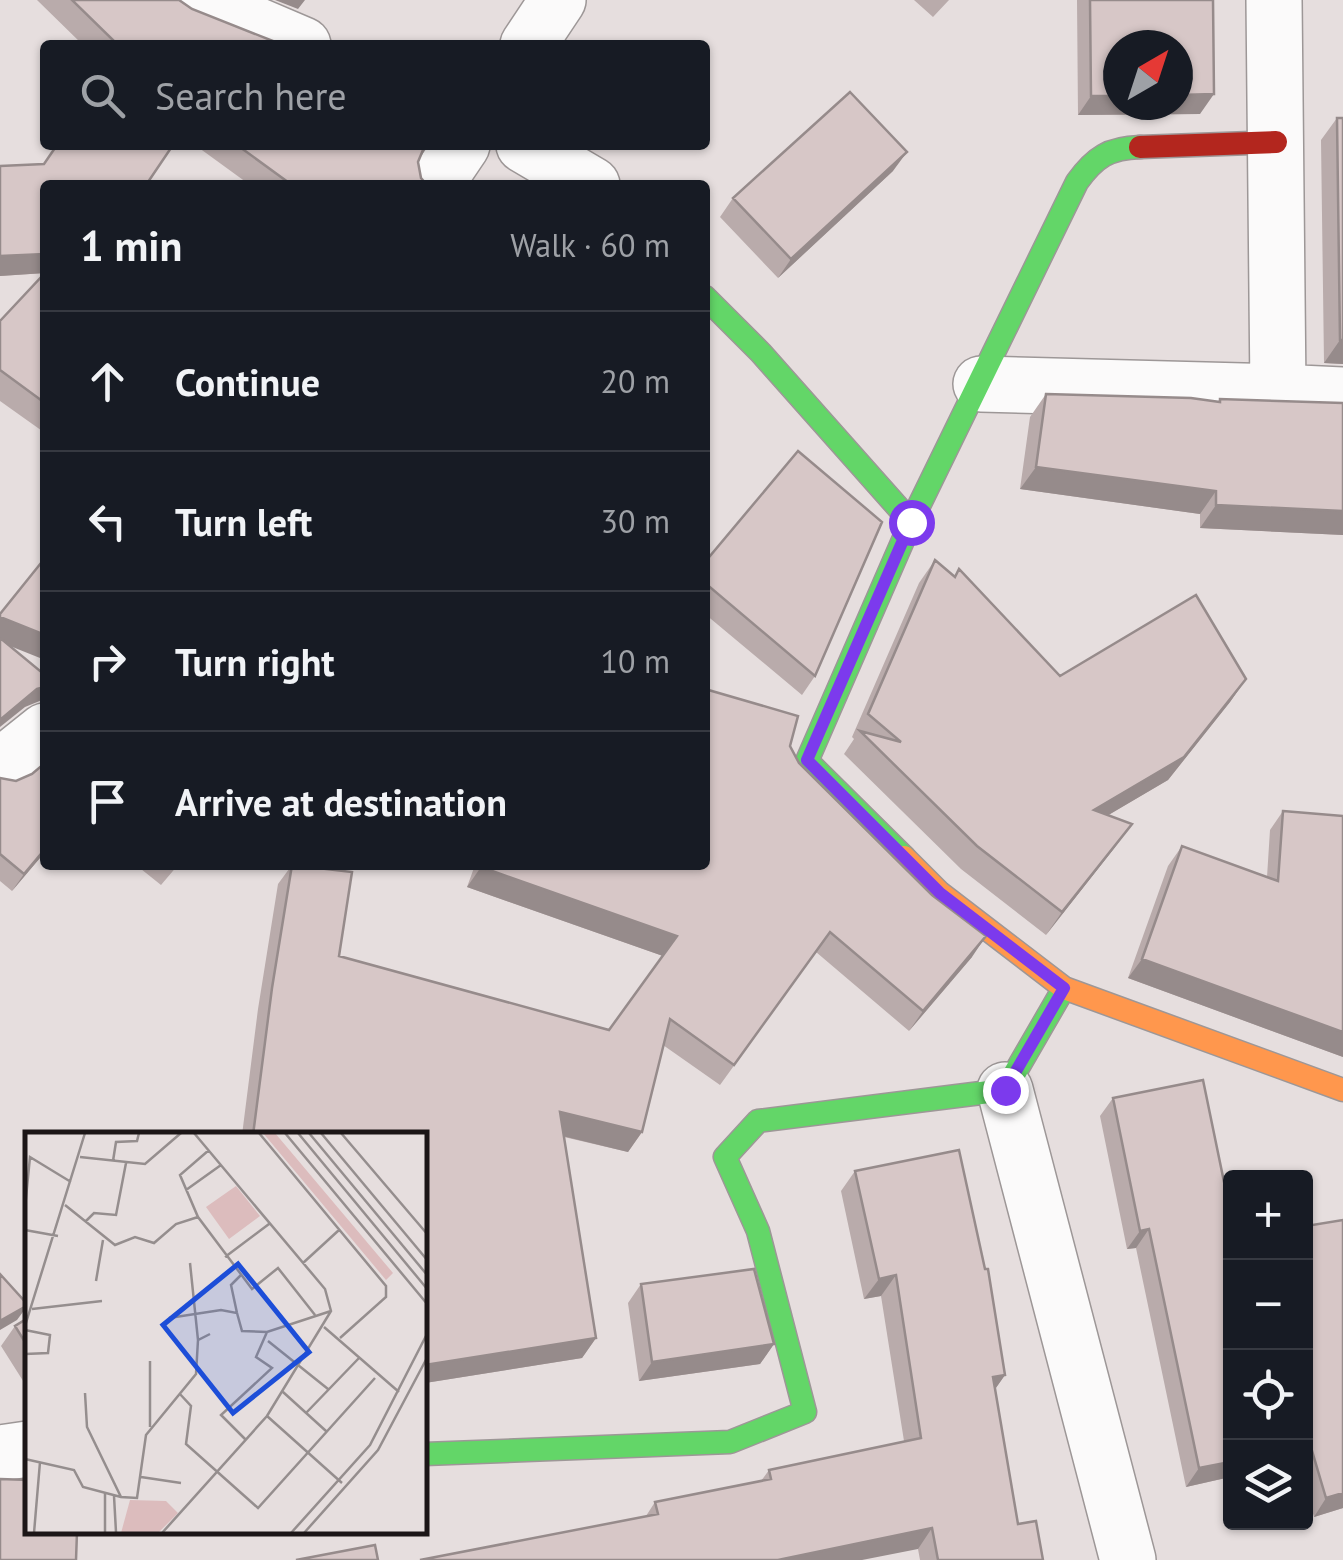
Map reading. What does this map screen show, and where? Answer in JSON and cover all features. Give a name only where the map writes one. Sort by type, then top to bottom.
[{"type":"street","points":[[188,0],[291,40]]},
{"type":"street","points":[[531,40],[558,0]]},
{"type":"street","points":[[1274,0],[1278,392]]},
{"type":"street","points":[[1276,142],[1118,148],[1094,159],[1077,182],[911,522],[807,760],[940,893],[1064,988],[1343,1090]]},
{"type":"street","points":[[438,180],[459,150]]},
{"type":"street","points":[[533,150],[587,180]]},
{"type":"street","points":[[710,302],[761,353],[911,522]]},
{"type":"street","points":[[981,384],[1343,395]]},
{"type":"street","points":[[0,767],[40,736]]},
{"type":"street","points":[[1064,988],[1005,1090],[1128,1560]]},
{"type":"street","points":[[428,1454],[730,1442],[805,1412],[758,1230],[724,1158],[758,1121],[1005,1090]]},
{"type":"street","points":[[0,1454],[25,1450]]},
{"type":"building","points":[[72,0],[179,0],[192,9],[270,40],[113,40]]},
{"type":"building","points":[[1090,0],[1213,0],[1214,94],[1193,95],[1193,30],[1103,30],[1103,96],[1091,96]]},
{"type":"building","points":[[850,92],[907,152],[791,259],[733,198]]},
{"type":"building","points":[[1337,118],[1343,118],[1343,340],[1340,340]]},
{"type":"building","points":[[54,150],[170,150],[149,180],[40,180],[40,254],[0,256],[0,166],[44,164]]},
{"type":"building","points":[[244,150],[423,150],[418,162],[423,180],[285,180]]},
{"type":"building","points":[[40,278],[40,399],[0,370],[0,321]]},
{"type":"building","points":[[1046,394],[1343,403],[1343,511],[1216,505],[1216,491],[1036,467]]},
{"type":"building","points":[[798,451],[882,522],[815,676],[710,587],[710,556]]},
{"type":"building","points":[[935,560],[955,577],[959,569],[1060,676],[1196,595],[1246,679],[1184,757],[1094,810],[1132,824],[1062,912],[977,846],[860,731],[901,742],[868,714]]},
{"type":"building","points":[[40,564],[40,633],[0,614]]},
{"type":"building","points":[[0,638],[40,671],[40,688],[0,720]]},
{"type":"building","points":[[710,690],[798,716],[790,746],[799,763],[932,895],[986,936],[923,1011],[830,932],[734,1065],[670,1019],[642,1132],[560,1112],[596,1338],[428,1365],[428,1132],[253,1132],[291,870],[352,872],[339,956],[609,1030],[677,936],[490,870],[710,870]]},
{"type":"building","points":[[40,767],[40,855],[24,874],[0,854],[0,778],[16,781]]},
{"type":"building","points":[[1283,811],[1343,816],[1343,1032],[1142,959],[1182,846],[1278,881]]},
{"type":"building","points":[[1203,1080],[1223,1177],[1223,1463],[1199,1468],[1149,1229],[1140,1231],[1113,1098]]},
{"type":"building","points":[[959,1150],[988,1269],[1005,1375],[993,1377],[1018,1524],[1036,1521],[1043,1560],[938,1560],[932,1528],[778,1560],[420,1560],[658,1514],[655,1502],[771,1479],[769,1470],[921,1438],[896,1275],[879,1279],[855,1171]]},
{"type":"building","points":[[1343,1220],[1343,1493],[1326,1498],[1313,1454],[1313,1225]]},
{"type":"building","points":[[754,1269],[774,1344],[652,1362],[641,1284]]},
{"type":"building","points":[[0,1274],[25,1302],[25,1307],[0,1321]]},
{"type":"building","points":[[25,1320],[25,1342],[15,1326]]},
{"type":"building","points":[[0,1479],[25,1480],[25,1535],[77,1535],[76,1560],[0,1560]]},
{"type":"building","points":[[375,1545],[378,1560],[296,1560]]},
{"type":"traffic: fast","points":[[911,522],[1077,182],[1104,156],[1140,147]]},
{"type":"traffic: fast","points":[[710,302],[761,353],[911,522],[807,761],[904,857]]},
{"type":"traffic: fast","points":[[428,1454],[730,1442],[805,1412],[758,1231],[725,1157],[758,1121],[1005,1090],[1064,988]]},
{"type":"traffic: slow","points":[[904,857],[940,893],[1064,988],[1343,1090]]},
{"type":"traffic: jam","points":[[1140,147],[1276,142]]},
{"type":"route","points":[[911,522],[807,760],[940,893],[1064,988],[1005,1090]]}]
